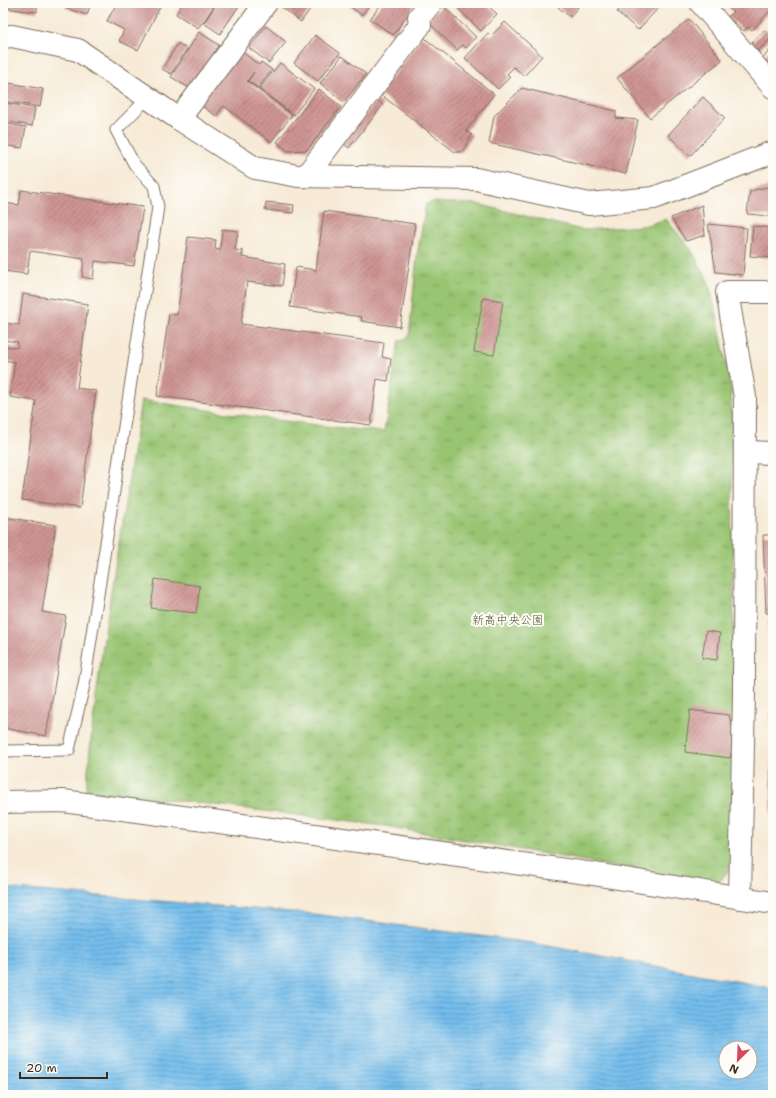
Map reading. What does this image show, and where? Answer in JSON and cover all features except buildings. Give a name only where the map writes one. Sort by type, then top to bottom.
[{"type":"street","points":[[179,119],[266,3]]},
{"type":"street","points":[[306,176],[420,25],[419,17],[431,3]]},
{"type":"street","points":[[701,3],[773,87]]},
{"type":"street","points":[[3,37],[12,36],[78,50],[179,119],[255,168],[306,176],[476,179],[589,204],[654,198],[773,152]]},
{"type":"street","points":[[740,898],[744,693],[745,397],[727,292],[773,292]]},
{"type":"street","points":[[745,452],[773,452]]},
{"type":"street","points":[[3,802],[63,801],[594,874],[773,903]]},
{"type":"lane","points":[[3,751],[69,750],[84,685],[158,207],[154,186],[134,164],[116,130],[148,98]]},
{"type":"green space","name":"新高中央公園","points":[[433,202],[477,204],[582,230],[643,226],[666,219],[692,251],[708,281],[717,316],[731,389],[735,738],[733,865],[715,887],[585,861],[385,826],[191,802],[86,791],[103,644],[141,400],[292,422],[384,432],[399,341],[409,337],[417,256],[426,204]]},
{"type":"water","points":[[3,888],[314,914],[532,943],[773,988],[773,1095],[3,1095]]}]
